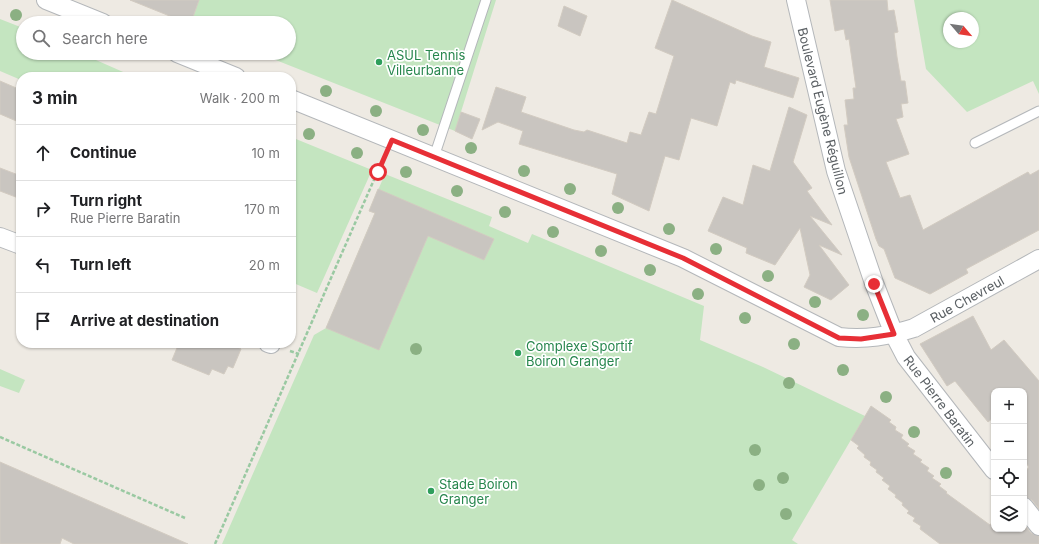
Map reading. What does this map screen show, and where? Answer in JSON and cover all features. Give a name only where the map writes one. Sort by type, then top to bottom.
[{"type":"street","points":[[46,0],[86,16]]},
{"type":"street","name":"Boulevard Eugène Réguillon","points":[[796,0],[836,171],[874,284],[894,334]]},
{"type":"street","points":[[194,60],[224,72]]},
{"type":"street","points":[[296,101],[683,258],[839,338],[861,339],[894,334]]},
{"type":"street","points":[[0,237],[16,243]]},
{"type":"street","name":"Rue Chevreul","points":[[894,334],[914,328],[1039,259]]},
{"type":"street","name":"Rue Pierre Baratin","points":[[894,334],[906,357],[991,466]]},
{"type":"street","points":[[1027,511],[1039,526]]},
{"type":"lane","points":[[434,156],[486,0]]},
{"type":"lane","points":[[975,143],[1039,111]]},
{"type":"path","points":[[215,544],[392,140]]},
{"type":"path","points":[[0,437],[185,518]]},
{"type":"green space","name":"ASUL Tennis Villeurbanne","points":[[199,0],[496,0],[455,131],[276,60],[296,60],[296,16],[193,16]]},
{"type":"green space","points":[[914,0],[1039,0],[1039,94],[1033,81],[967,112],[926,69]]},
{"type":"green space","points":[[0,19],[16,25],[16,60],[96,60],[123,72],[16,72],[16,78],[0,71]]},
{"type":"green space","points":[[296,139],[372,170],[317,293],[296,284]]},
{"type":"green space","name":"Complexe Sportif Boiron Granger","points":[[385,174],[492,217],[489,226],[528,243],[532,234],[704,306],[700,340],[763,367],[865,416],[792,540],[798,544],[222,544],[314,335],[326,328],[375,213],[369,211]]},
{"type":"green space","points":[[0,369],[25,380],[19,393],[0,386]]},
{"type":"building","points":[[130,0],[199,0],[193,16],[170,16]]},
{"type":"building","points":[[672,0],[752,36],[771,42],[764,67],[799,78],[793,98],[736,80],[735,84],[730,82],[717,126],[691,118],[679,160],[665,156],[649,211],[612,194],[617,174],[519,144],[523,131],[498,122],[482,130],[496,87],[526,97],[521,112],[574,130],[584,132],[587,130],[627,143],[630,132],[641,135],[649,112],[656,114],[674,56],[655,48]]},
{"type":"building","points":[[830,0],[887,0],[888,11],[894,10],[898,32],[894,33],[897,57],[901,81],[905,81],[908,103],[901,104],[903,117],[896,119],[909,154],[886,162],[900,198],[910,195],[923,230],[1028,172],[1030,175],[1039,170],[1039,230],[966,269],[968,273],[930,294],[895,278],[884,249],[879,246],[876,239],[849,157],[844,125],[848,125],[845,100],[854,99],[853,88],[856,88],[849,39],[846,40],[844,29],[835,31]]},
{"type":"building","points":[[564,6],[587,16],[580,36],[558,26]]},
{"type":"building","points":[[0,81],[16,88],[16,121],[0,114]]},
{"type":"building","points":[[789,107],[807,115],[793,162],[812,188],[807,191],[832,225],[810,216],[842,255],[819,245],[849,285],[831,300],[804,287],[810,275],[800,228],[775,265],[746,253],[747,248],[708,231],[723,197],[743,205],[753,165],[770,171]]},
{"type":"building","points":[[461,112],[480,119],[472,139],[455,131]]},
{"type":"building","points":[[0,168],[16,174],[16,197],[0,191]]},
{"type":"building","points":[[378,189],[494,239],[484,260],[428,236],[379,350],[326,328],[375,213],[369,211]]},
{"type":"building","points":[[973,316],[991,350],[1004,340],[1039,381],[1039,509],[1032,500],[1027,498],[1027,470],[1029,467],[1027,464],[1027,388],[991,388],[991,420],[988,422],[955,381],[947,386],[920,344]]},
{"type":"building","points":[[177,348],[241,349],[233,368],[228,366],[224,374],[212,369],[209,375],[172,360]]},
{"type":"building","points":[[871,406],[891,420],[889,422],[896,427],[895,430],[903,435],[901,438],[909,444],[907,446],[915,451],[913,454],[922,460],[920,462],[929,468],[927,471],[934,476],[932,478],[941,484],[939,486],[947,492],[946,493],[990,525],[991,524],[991,532],[1027,532],[1027,528],[1031,533],[1039,536],[1039,544],[940,544],[920,529],[921,526],[913,521],[915,518],[907,513],[909,511],[902,505],[903,503],[888,489],[890,486],[882,480],[884,478],[870,465],[871,462],[864,457],[865,455],[857,448],[859,446],[851,440]]},
{"type":"building","points":[[0,462],[188,544],[74,544],[62,538],[60,544],[0,544]]},
{"type":"place","name":"ASUL Tennis Villeurbanne","points":[[379,62]]},
{"type":"place","name":"Complexe Sportif Boiron Granger","points":[[518,353]]},
{"type":"place","name":"Stade Boiron Granger","points":[[431,491]]},
{"type":"route","points":[[378,172],[392,140],[683,258],[839,338],[861,339],[894,334],[874,284]]}]
